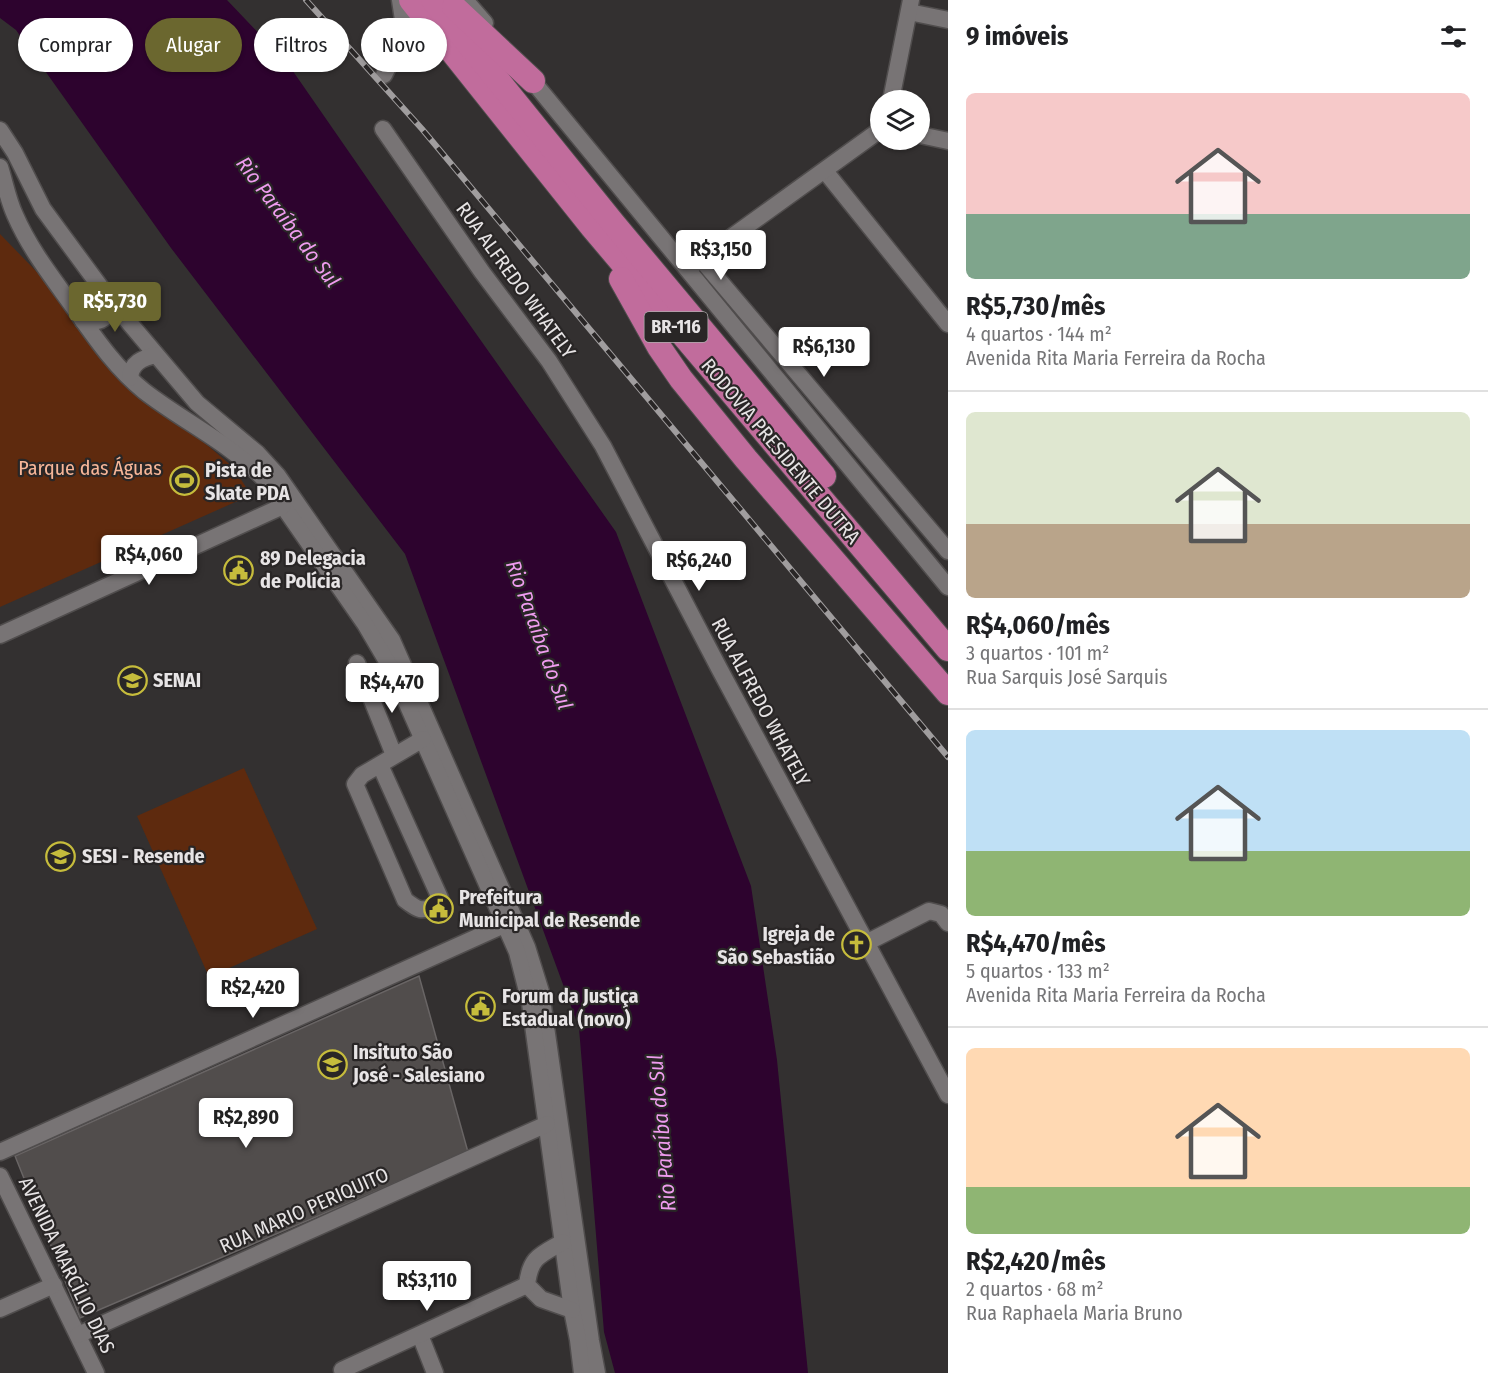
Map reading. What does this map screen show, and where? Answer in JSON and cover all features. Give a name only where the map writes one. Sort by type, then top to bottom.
[{"type":"highway","name":"RODOVIA PRESIDENTE DUTRA","points":[[411,0],[592,227],[948,649]]},
{"type":"highway","name":"RODOVIA PRESIDENTE DUTRA","points":[[433,0],[620,232],[948,626]]},
{"type":"highway","points":[[447,0],[533,81]]},
{"type":"highway","points":[[592,227],[659,347],[681,379],[746,459],[948,693]]},
{"type":"street","points":[[384,75],[405,33],[400,0]]},
{"type":"street","points":[[465,0],[533,81],[948,552]]},
{"type":"street","points":[[893,90],[910,6],[948,20]]},
{"type":"street","name":"RUA ALFREDO WHATELY","points":[[383,129],[482,272],[549,361],[603,446],[948,1095]]},
{"type":"street","points":[[0,130],[15,153],[43,209],[110,300],[197,403],[257,453],[278,476],[392,640],[510,923],[530,1003],[582,1373]]},
{"type":"street","points":[[695,264],[870,137]]},
{"type":"street","points":[[930,137],[948,141]]},
{"type":"street","points":[[0,167],[14,213],[30,244],[46,272],[83,321],[130,378],[170,409],[248,462],[265,480],[365,624],[392,670],[510,923],[527,946],[542,992],[597,1373]]},
{"type":"street","points":[[825,171],[948,324]]},
{"type":"street","points":[[695,264],[948,587]]},
{"type":"street","points":[[83,321],[93,323],[105,319],[109,314],[110,300]]},
{"type":"street","points":[[130,378],[133,366],[142,359],[156,355]]},
{"type":"street","points":[[0,635],[283,506]]},
{"type":"street","points":[[920,552],[936,537]]},
{"type":"street","points":[[357,663],[394,755]]},
{"type":"street","points":[[380,765],[440,898],[437,904],[427,910],[416,909],[405,900],[355,784],[362,775],[423,740]]},
{"type":"street","points":[[866,943],[924,913],[935,911],[941,914],[948,923]]},
{"type":"street","points":[[0,1152],[510,923]]},
{"type":"street","name":"RUA MARIO PERIQUITO","points":[[78,1335],[547,1124]]},
{"type":"street","name":"AVENIDA MARCÍLIO DIAS","points":[[0,1176],[96,1373]]},
{"type":"street","points":[[563,1242],[538,1256],[528,1270],[527,1285],[541,1299],[572,1310]]},
{"type":"street","points":[[0,1309],[54,1285]]},
{"type":"street","points":[[342,1370],[527,1285]]},
{"type":"street","points":[[420,1335],[435,1373]]},
{"type":"green space","name":"Parque das Águas","points":[[0,234],[194,434],[233,467],[251,495],[0,607]]},
{"type":"green space","points":[[244,768],[317,929],[209,977],[137,816]]},
{"type":"water","name":"Rio Paraíba do Sul","points":[[0,0],[227,0],[254,28],[254,72],[294,72],[616,532],[751,886],[777,1060],[808,1373],[615,1373],[604,1332],[579,1028],[405,554],[171,248],[46,72],[133,72],[133,18],[18,18],[18,33],[0,18]]},
{"type":"building","name":"Insituto São José - Salesiano","points":[[419,976],[468,1152],[80,1318],[15,1156]]},
{"type":"railway","points":[[306,0],[422,129],[948,757]]},
{"type":"place","name":"Pista de Skate PDA","points":[[184,481]]},
{"type":"place","name":"89 Delegacia de Polícia","points":[[239,570]]},
{"type":"place","name":"SENAI","points":[[132,680]]},
{"type":"place","name":"SESI - Resende","points":[[61,856]]},
{"type":"place","name":"Prefeitura Municipal de Resende","points":[[438,908]]},
{"type":"place","name":"Igreja de São Sebastião","points":[[856,945]]},
{"type":"place","name":"Forum da Justiça Estadual (novo)","points":[[481,1007]]},
{"type":"place","name":"Insituto São José - Salesiano","points":[[332,1064]]}]
